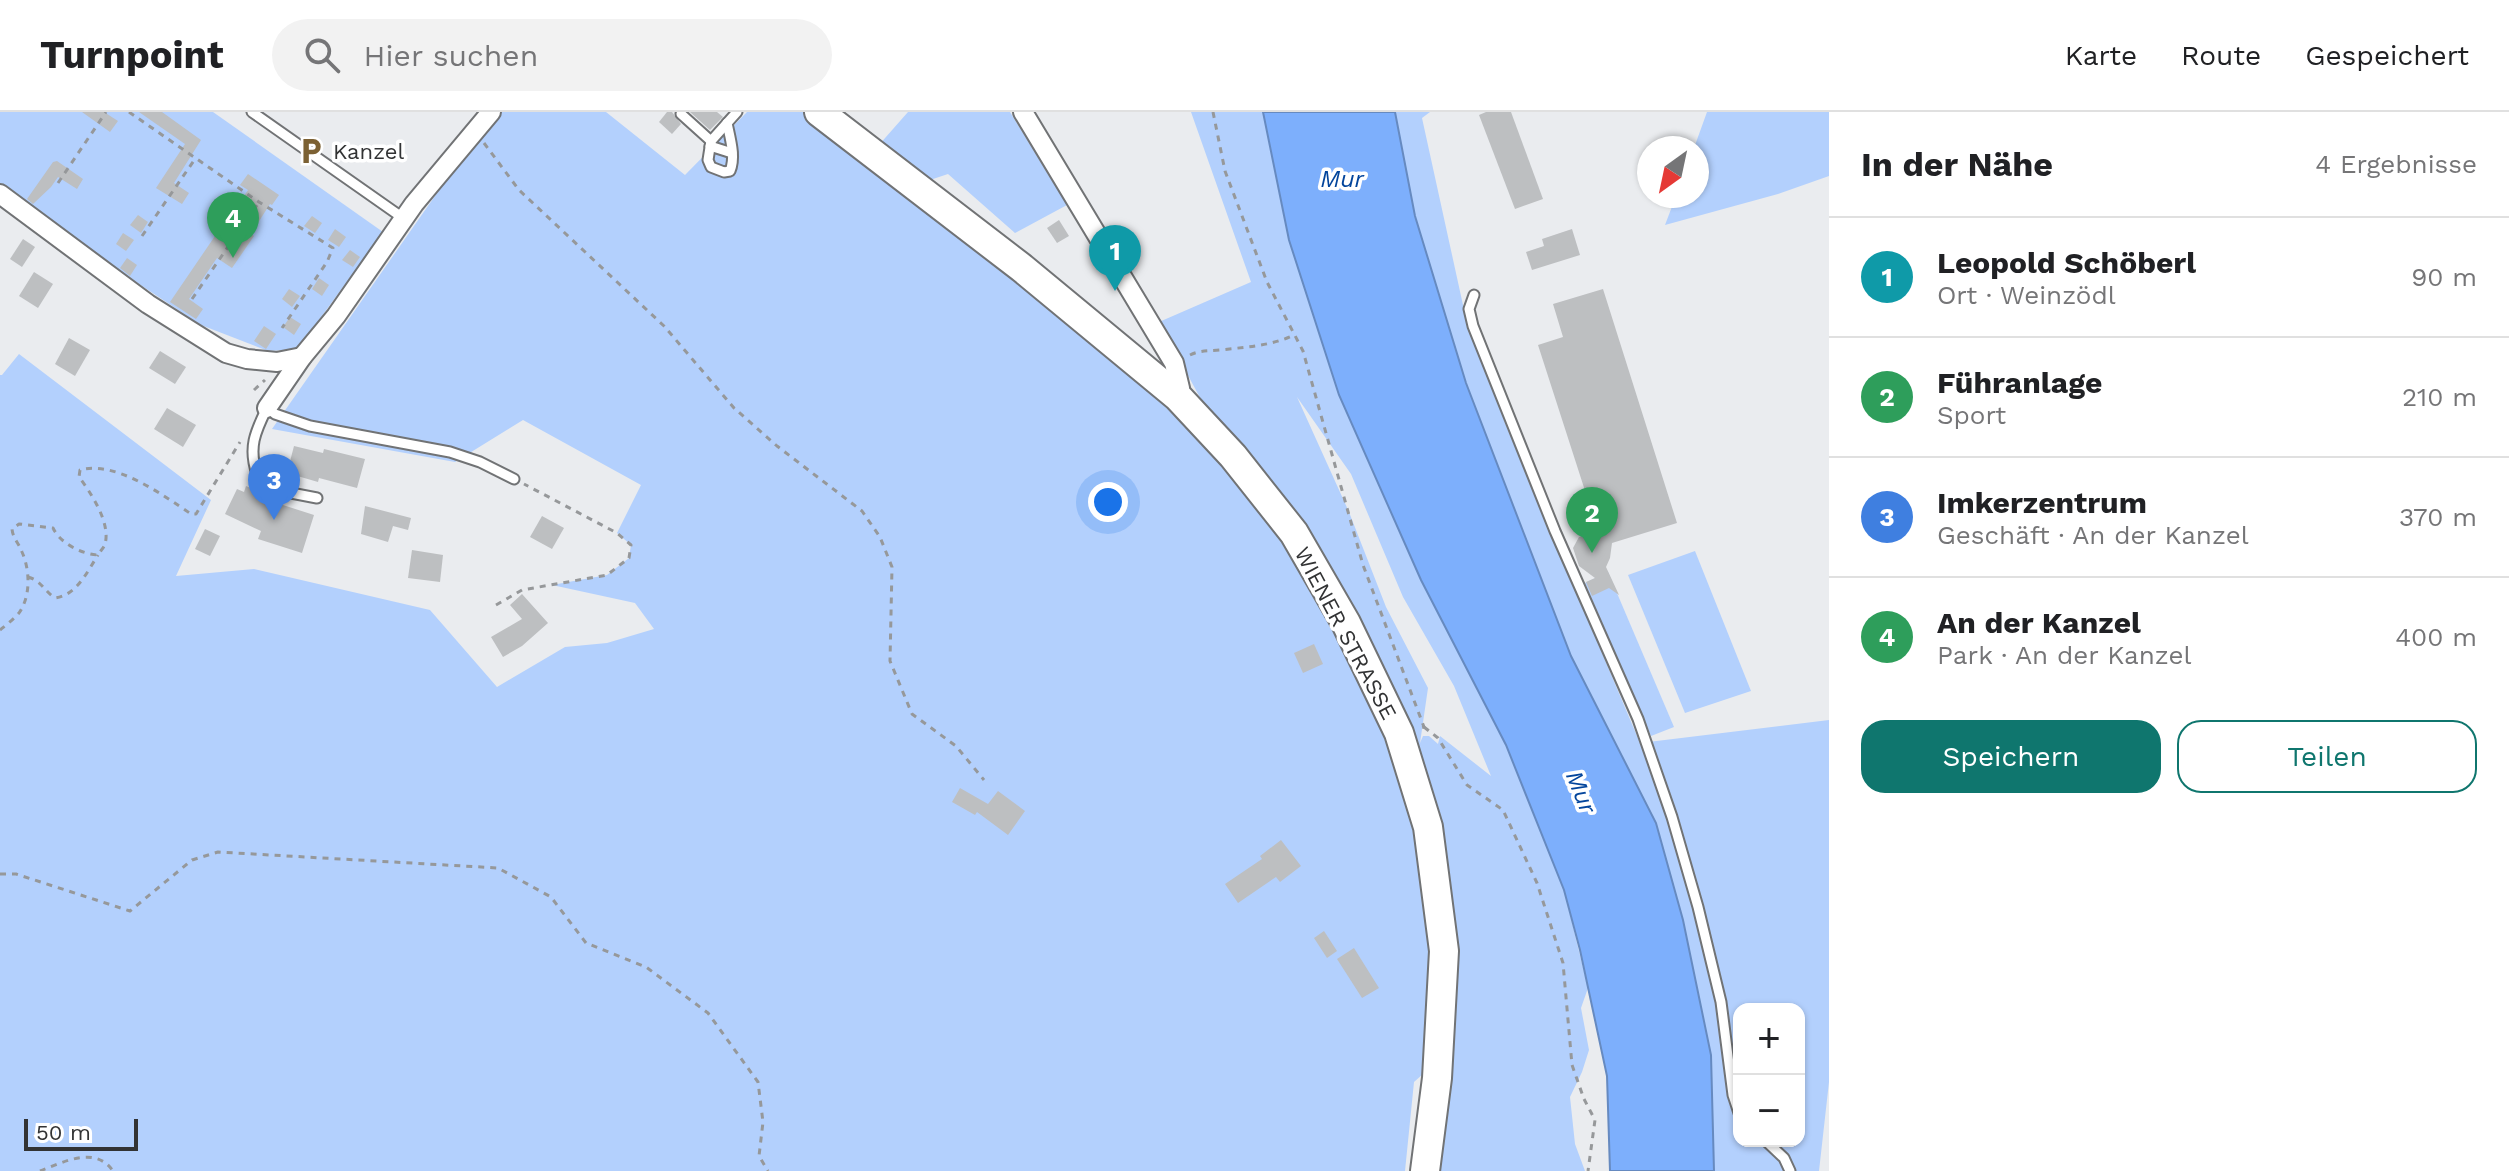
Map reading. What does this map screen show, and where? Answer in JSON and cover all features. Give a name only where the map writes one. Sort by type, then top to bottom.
[{"type":"main road","name":"WIENER STRASSE","points":[[819,112],[1022,268],[1178,397],[1233,456],[1294,533],[1412,730],[1444,951],[1437,1078],[1425,1171]]},
{"type":"street","points":[[267,408],[302,357],[336,316],[403,218],[491,112]]},
{"type":"street","points":[[1023,112],[1174,363],[1180,388],[1178,397]]},
{"type":"street","points":[[0,194],[148,304],[226,353],[277,362],[302,357]]},
{"type":"lane","points":[[252,112],[403,218]]},
{"type":"lane","points":[[727,123],[733,166],[730,171],[711,167],[708,160],[710,143],[727,123],[737,112]]},
{"type":"lane","points":[[681,114],[710,143],[732,153]]},
{"type":"lane","points":[[1474,295],[1469,309],[1473,326],[1555,531],[1638,719],[1672,817],[1721,1002],[1733,1095]]},
{"type":"lane","points":[[317,498],[291,493],[257,474],[251,456],[258,424],[267,408],[275,414],[310,426],[450,452],[480,462],[514,479]]},
{"type":"lane","points":[[1772,1147],[1784,1158],[1790,1171]]},
{"type":"path","points":[[58,183],[106,112]]},
{"type":"path","points":[[129,112],[259,202],[333,248],[327,262],[282,328]]},
{"type":"path","points":[[1213,112],[1225,171],[1267,282],[1303,351],[1412,730],[1438,738],[1467,785],[1503,810],[1537,883],[1563,963],[1572,1065],[1595,1120],[1588,1171]]},
{"type":"path","points":[[474,130],[519,190],[664,326],[734,408],[777,446],[862,511],[880,537],[892,567],[890,661],[912,714],[956,746],[984,780]]},
{"type":"path","points":[[142,236],[195,159]]},
{"type":"path","points":[[192,299],[259,202]]},
{"type":"path","points":[[1174,363],[1199,350],[1276,343],[1294,335]]},
{"type":"path","points":[[28,577],[37,580],[48,594],[55,598],[62,597],[71,593],[106,543],[94,497],[79,477],[80,470],[91,467],[115,472],[157,491],[191,514],[196,514],[241,440]]},
{"type":"path","points":[[496,605],[522,590],[607,575],[629,558],[631,545],[617,533],[514,479]]},
{"type":"path","points":[[0,630],[19,612],[29,587],[22,549],[13,538],[12,529],[19,524],[53,528],[57,537],[70,545],[90,555],[98,555]]},
{"type":"path","points":[[0,874],[16,874],[130,911],[192,860],[218,852],[498,868],[551,897],[586,943],[646,967],[708,1013],[758,1082],[763,1122],[759,1156],[768,1171]]},
{"type":"path","points":[[40,1171],[75,1157],[98,1158],[106,1161],[113,1171]]},
{"type":"shaded area","points":[[0,112],[213,112],[383,232],[298,349],[268,351],[201,325],[0,183]]},
{"type":"shaded area","points":[[499,112],[606,112],[685,175],[747,112],[819,112],[1233,456],[1346,623],[1445,880],[1423,1074],[1414,1082],[1405,1171],[0,1171],[0,375],[19,354],[211,500],[176,576],[254,569],[430,610],[497,687],[565,647],[607,643],[654,629],[635,603],[552,585],[607,575],[629,558],[631,545],[617,533],[641,485],[523,420],[455,462],[272,429],[479,133]]},
{"type":"shaded area","points":[[908,112],[1010,112],[1067,205],[1015,233],[948,174],[927,181],[878,146]]},
{"type":"shaded area","points":[[1191,112],[1263,112],[1289,240],[1339,395],[1421,580],[1506,745],[1564,890],[1588,988],[1581,1008],[1589,1050],[1570,1097],[1575,1144],[1585,1171],[1438,1171],[1425,786],[1210,416],[1159,322],[1251,282]],"holes":[[[1297,397],[1351,474],[1403,597],[1454,686],[1491,776],[1440,736],[1438,744],[1429,736],[1423,736],[1420,743],[1428,688],[1386,607],[1349,512]]]},
{"type":"shaded area","points":[[1395,112],[1430,112],[1422,118],[1463,305],[1505,423],[1640,743],[1829,720],[1829,1082],[1819,1171],[1714,1171],[1711,1055],[1683,920],[1656,823],[1571,656],[1466,383],[1415,216]]},
{"type":"shaded area","points":[[1707,112],[1829,112],[1829,176],[1778,194],[1665,225],[1671,208],[1709,208],[1709,136],[1698,136]]},
{"type":"shaded area","points":[[1695,551],[1751,691],[1685,713],[1628,575]]},
{"type":"shaded area","points":[[1608,572],[1674,727],[1651,736],[1585,583]]},
{"type":"water","name":"Mur","points":[[1263,112],[1395,112],[1415,216],[1466,383],[1571,656],[1656,823],[1683,920],[1711,1055],[1714,1171],[1610,1171],[1607,1076],[1564,890],[1506,745],[1421,580],[1339,395],[1289,240]]},
{"type":"building","points":[[82,112],[104,112],[118,121],[110,132]]},
{"type":"building","points":[[139,112],[162,112],[201,140],[174,183],[189,193],[182,204],[156,188],[185,144]]},
{"type":"building","points":[[667,112],[672,112],[681,124],[672,134],[659,122]]},
{"type":"building","points":[[690,112],[717,112],[723,117],[710,130]]},
{"type":"building","points":[[1511,112],[1543,199],[1515,209],[1479,115]]},
{"type":"building","points":[[57,161],[83,179],[77,189],[58,177],[33,204],[27,199],[53,162]]},
{"type":"building","points":[[248,174],[279,195],[256,226],[233,212],[248,190],[240,185]]},
{"type":"building","points":[[138,215],[148,222],[141,233],[130,225]]},
{"type":"building","points":[[312,216],[322,223],[315,233],[304,226]]},
{"type":"building","points":[[1059,220],[1069,236],[1057,243],[1047,228]]},
{"type":"building","points":[[244,229],[254,236],[232,268],[217,258],[189,299],[203,309],[196,319],[170,302],[215,236],[231,247]]},
{"type":"building","points":[[335,229],[346,237],[339,247],[328,240]]},
{"type":"building","points":[[1572,229],[1580,255],[1532,270],[1526,252],[1544,246],[1542,239]]},
{"type":"building","points":[[123,233],[134,240],[126,251],[116,244]]},
{"type":"building","points":[[23,239],[35,247],[22,267],[10,259]]},
{"type":"building","points":[[350,250],[360,257],[353,267],[342,260]]},
{"type":"building","points":[[127,258],[137,265],[130,276],[120,268]]},
{"type":"building","points":[[34,272],[53,284],[38,308],[19,296]]},
{"type":"building","points":[[319,278],[329,285],[322,296],[312,289]]},
{"type":"building","points":[[289,289],[300,296],[292,307],[282,299]]},
{"type":"building","points":[[1603,289],[1677,523],[1612,543],[1606,567],[1619,595],[1609,588],[1592,596],[1586,582],[1595,578],[1579,566],[1573,548],[1579,537],[1598,531],[1538,345],[1563,337],[1553,304]]},
{"type":"building","points":[[290,317],[301,324],[294,335],[283,327]]},
{"type":"building","points":[[264,326],[276,334],[266,349],[254,341]]},
{"type":"building","points":[[69,338],[90,350],[75,376],[55,364]]},
{"type":"building","points":[[160,351],[186,367],[175,384],[149,368]]},
{"type":"building","points":[[167,408],[196,425],[183,447],[154,429]]},
{"type":"building","points":[[294,446],[323,453],[324,449],[365,459],[357,488],[287,473]]},
{"type":"building","points":[[246,486],[260,492],[258,497],[314,515],[302,553],[258,539],[261,531],[225,514],[237,489],[244,492]]},
{"type":"building","points":[[365,506],[411,518],[408,530],[393,526],[388,542],[361,534]]},
{"type":"building","points":[[542,516],[564,528],[552,549],[530,537]]},
{"type":"building","points":[[205,529],[220,536],[210,556],[195,549]]},
{"type":"building","points":[[412,550],[443,555],[440,582],[408,578]]},
{"type":"building","points":[[522,594],[548,623],[522,646],[503,657],[491,637],[522,619],[510,605]]},
{"type":"building","points":[[1314,644],[1323,664],[1303,673],[1294,653]]},
{"type":"building","points":[[960,788],[988,804],[998,791],[1025,811],[1008,835],[977,812],[975,815],[952,802]]},
{"type":"building","points":[[1281,840],[1301,866],[1280,882],[1276,877],[1238,903],[1225,884],[1262,859],[1260,856]]},
{"type":"building","points":[[1324,931],[1337,951],[1327,958],[1314,938]]},
{"type":"building","points":[[1354,948],[1379,988],[1362,998],[1337,959]]},
{"type":"place","name":"Kanzel","points":[[311,151]]},
{"type":"place","name":"An der Kanzel","points":[[233,258]]},
{"type":"place","name":"Leopold Schöberl","points":[[1115,291]]},
{"type":"place","name":"Imkerzentrum","points":[[274,520]]},
{"type":"place","name":"Führanlage","points":[[1592,553]]}]
